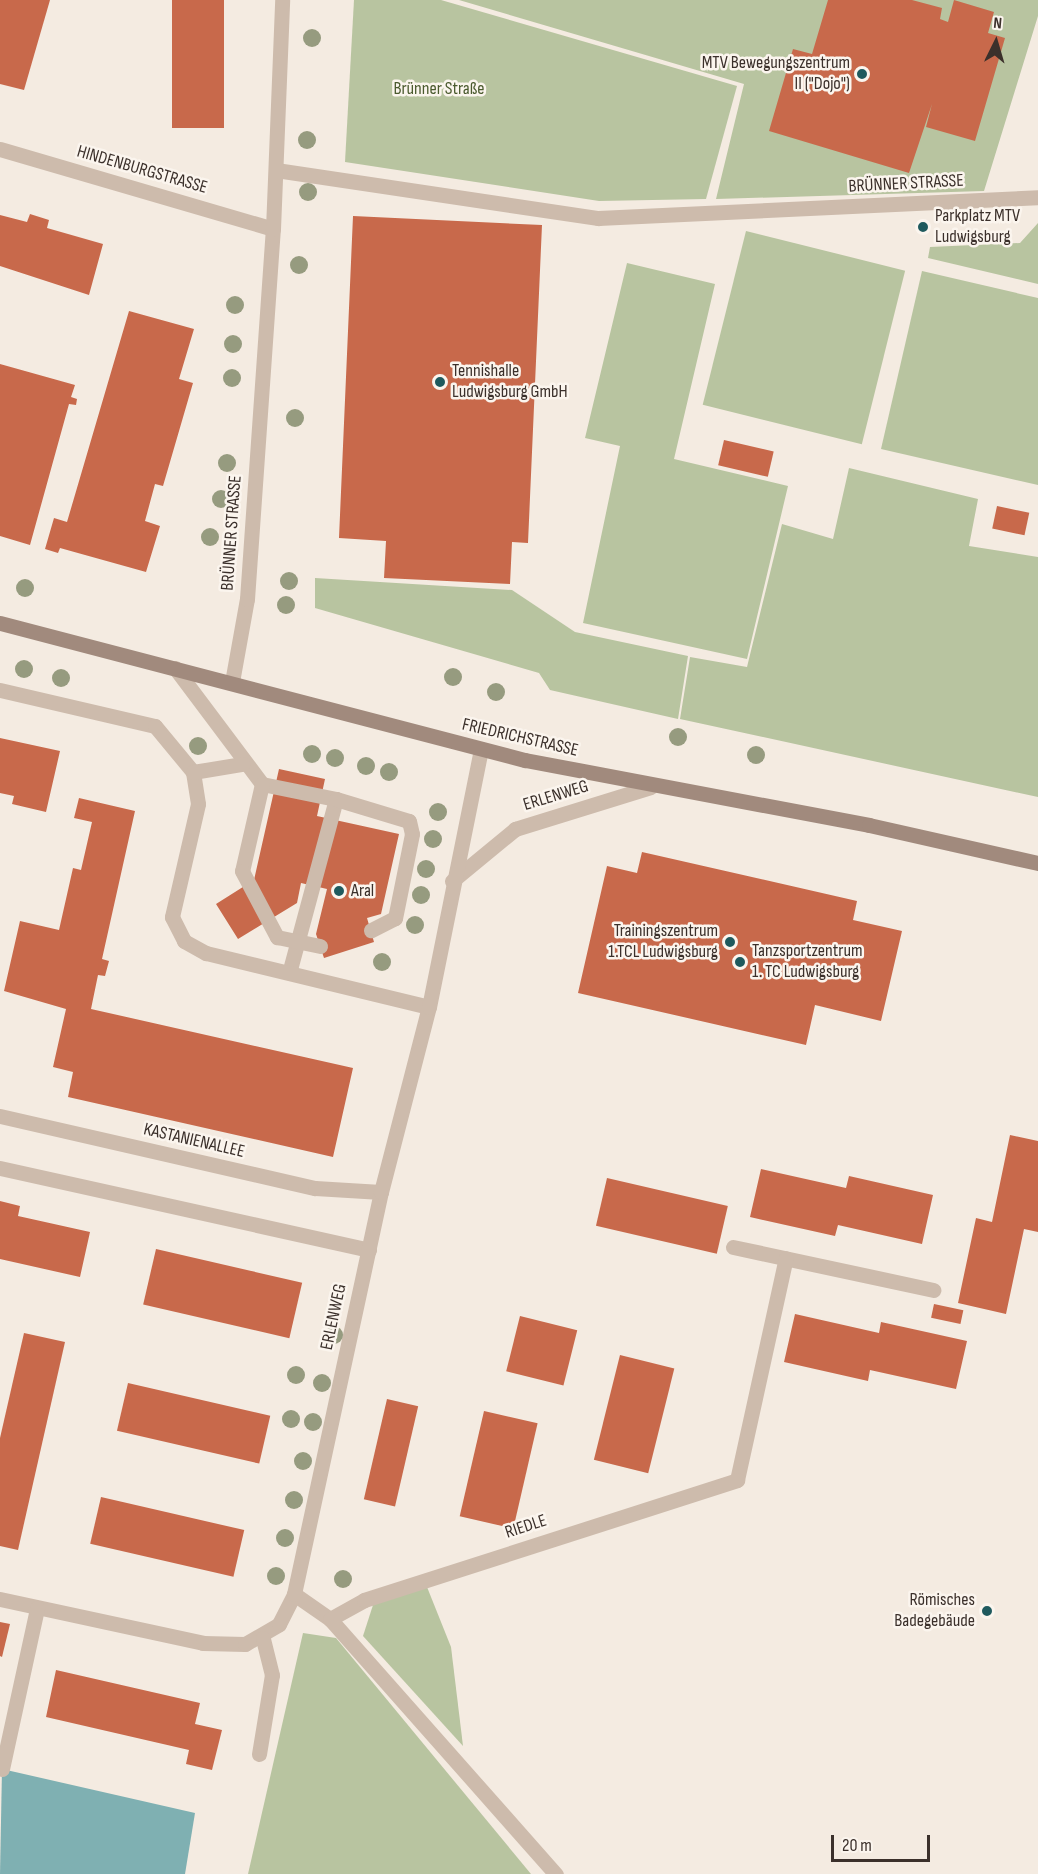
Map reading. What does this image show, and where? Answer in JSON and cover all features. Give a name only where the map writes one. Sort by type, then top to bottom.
[{"type":"main road","name":"FRIEDRICHSTRASSE","points":[[0,623],[481,749],[651,787],[869,825],[1038,863]]},
{"type":"street","name":"BRÜNNER STRASSE","points":[[232,682],[248,599],[273,230],[282,0]]},
{"type":"street","name":"HINDENBURGSTRASSE","points":[[0,149],[273,230]]},
{"type":"street","name":"BRÜNNER STRASSE","points":[[276,170],[598,218],[1038,197]]},
{"type":"street","points":[[175,668],[242,764],[262,784],[336,799],[410,821],[412,834],[395,918],[370,930]]},
{"type":"street","points":[[0,690],[155,726],[194,772],[198,804],[172,917],[184,941],[206,953],[290,970],[429,1007]]},
{"type":"street","name":"ERLENWEG","points":[[263,1638],[279,1624],[294,1594],[381,1192],[429,1007],[452,881],[481,749]]},
{"type":"street","points":[[194,772],[242,764]]},
{"type":"street","points":[[262,784],[242,871],[277,937],[298,945],[320,946]]},
{"type":"street","name":"ERLENWEG","points":[[452,881],[515,829],[651,787]]},
{"type":"street","points":[[290,970],[336,799]]},
{"type":"street","name":"KASTANIENALLEE","points":[[0,1116],[315,1188],[381,1192]]},
{"type":"street","points":[[0,1168],[369,1250]]},
{"type":"street","points":[[733,1247],[933,1290]]},
{"type":"street","name":"RIEDLE","points":[[330,1619],[364,1600],[737,1480],[786,1258]]},
{"type":"street","points":[[294,1594],[330,1619],[556,1874]]},
{"type":"street","points":[[0,1599],[203,1643],[228,1645],[263,1638],[272,1675],[259,1754]]},
{"type":"street","points":[[2,1769],[38,1608]]},
{"type":"green space","name":"Brünner Straße","points":[[354,0],[441,0],[737,86],[706,199],[599,201],[345,162]]},
{"type":"green space","points":[[459,0],[1038,0],[1038,16],[984,191],[716,199],[744,84]]},
{"type":"green space","points":[[1038,223],[1038,284],[928,258],[930,247],[1020,243]]},
{"type":"green space","points":[[746,231],[905,271],[862,444],[703,405]]},
{"type":"green space","points":[[627,263],[715,284],[674,459],[788,486],[747,659],[583,623],[620,446],[585,438]]},
{"type":"green space","points":[[922,271],[1038,298],[1038,485],[881,449]]},
{"type":"green space","points":[[849,468],[978,499],[969,546],[1038,557],[1038,797],[680,719],[690,657],[747,667],[782,524],[833,539]]},
{"type":"green space","points":[[315,578],[512,590],[575,632],[688,656],[678,719],[550,690],[539,673],[315,608]]},
{"type":"green space","points":[[427,1587],[451,1647],[463,1746],[363,1636],[373,1605]]},
{"type":"green space","points":[[303,1633],[336,1638],[531,1874],[248,1874]]},
{"type":"water","points":[[2,1769],[195,1813],[185,1874],[0,1874]]},
{"type":"building","points":[[0,0],[50,0],[24,90],[0,84]]},
{"type":"building","points":[[172,0],[224,0],[224,128],[172,128]]},
{"type":"building","name":"MTV Bewegungszentrum II (\"Dojo\")","points":[[828,0],[912,0],[942,8],[940,19],[948,22],[954,0],[994,12],[988,33],[1005,38],[975,141],[926,127],[932,104],[909,173],[769,131],[793,49],[812,54]]},
{"type":"building","points":[[30,214],[49,220],[47,228],[103,244],[89,295],[0,266],[0,215],[27,222]]},
{"type":"building","name":"Tennishalle Ludwigsburg GmbH","points":[[353,216],[542,225],[528,543],[512,542],[510,584],[384,578],[386,541],[339,538]]},
{"type":"building","points":[[129,311],[194,329],[179,379],[193,383],[163,486],[155,484],[145,521],[160,526],[146,572],[60,548],[58,553],[45,549],[54,518],[67,522]]},
{"type":"building","points":[[0,364],[75,385],[71,397],[77,399],[76,405],[69,404],[30,545],[0,536]]},
{"type":"building","points":[[724,440],[774,451],[768,477],[718,465]]},
{"type":"building","points":[[997,506],[1029,513],[1024,535],[992,528]]},
{"type":"building","points":[[0,738],[60,751],[46,812],[12,804],[14,796],[0,793]]},
{"type":"building","points":[[279,769],[325,779],[317,816],[399,834],[381,914],[367,918],[374,942],[324,958],[316,934],[327,889],[301,883],[297,903],[238,939],[216,904],[254,880]]},
{"type":"building","points":[[79,798],[135,811],[102,959],[109,961],[105,976],[98,975],[91,1009],[353,1068],[333,1157],[68,1097],[73,1072],[53,1067],[66,1009],[4,991],[20,921],[59,930],[73,868],[81,870],[92,822],[74,818]]},
{"type":"building","name":"Tanzsportzentrum 1. TC Ludwigsburg","points":[[642,852],[857,901],[853,920],[902,931],[881,1021],[815,1005],[806,1045],[578,993],[607,866],[637,873]]},
{"type":"building","points":[[1010,1135],[1038,1141],[1038,1232],[1024,1229],[1006,1314],[958,1303],[976,1218],[992,1222]]},
{"type":"building","points":[[761,1169],[846,1188],[849,1176],[933,1195],[922,1244],[838,1225],[835,1236],[750,1217]]},
{"type":"building","points":[[607,1178],[728,1206],[717,1254],[596,1226]]},
{"type":"building","points":[[0,1201],[20,1206],[18,1216],[90,1232],[80,1277],[0,1259]]},
{"type":"building","points":[[156,1249],[302,1283],[289,1338],[143,1305]]},
{"type":"building","points":[[934,1304],[963,1310],[960,1324],[931,1318]]},
{"type":"building","points":[[795,1314],[879,1333],[881,1322],[967,1341],[956,1389],[870,1370],[868,1381],[784,1362]]},
{"type":"building","points":[[520,1316],[577,1330],[563,1386],[506,1371]]},
{"type":"building","points":[[24,1333],[65,1342],[18,1550],[0,1546],[0,1438]]},
{"type":"building","points":[[620,1355],[674,1369],[648,1473],[594,1460]]},
{"type":"building","points":[[128,1383],[270,1416],[259,1464],[117,1431]]},
{"type":"building","points":[[387,1399],[418,1406],[395,1507],[364,1499]]},
{"type":"building","points":[[484,1411],[538,1423],[513,1529],[460,1516]]},
{"type":"building","points":[[101,1497],[244,1530],[233,1577],[90,1544]]},
{"type":"building","points":[[0,1622],[10,1624],[2,1657],[0,1656]]},
{"type":"building","points":[[56,1670],[200,1703],[195,1724],[222,1730],[212,1770],[186,1764],[189,1750],[46,1717]]},
{"type":"place","name":"MTV Bewegungszentrum II (\"Dojo\")","points":[[862,74]]},
{"type":"place","name":"Parkplatz MTV Ludwigsburg","points":[[923,227]]},
{"type":"place","name":"Tennishalle Ludwigsburg GmbH","points":[[440,382]]},
{"type":"place","name":"Aral","points":[[339,891]]},
{"type":"place","name":"Trainingszentrum 1.TCL Ludwigsburg","points":[[730,942]]},
{"type":"place","name":"Tanzsportzentrum 1. TC Ludwigsburg","points":[[740,962]]},
{"type":"place","name":"Römisches Badegebäude","points":[[987,1611]]}]
